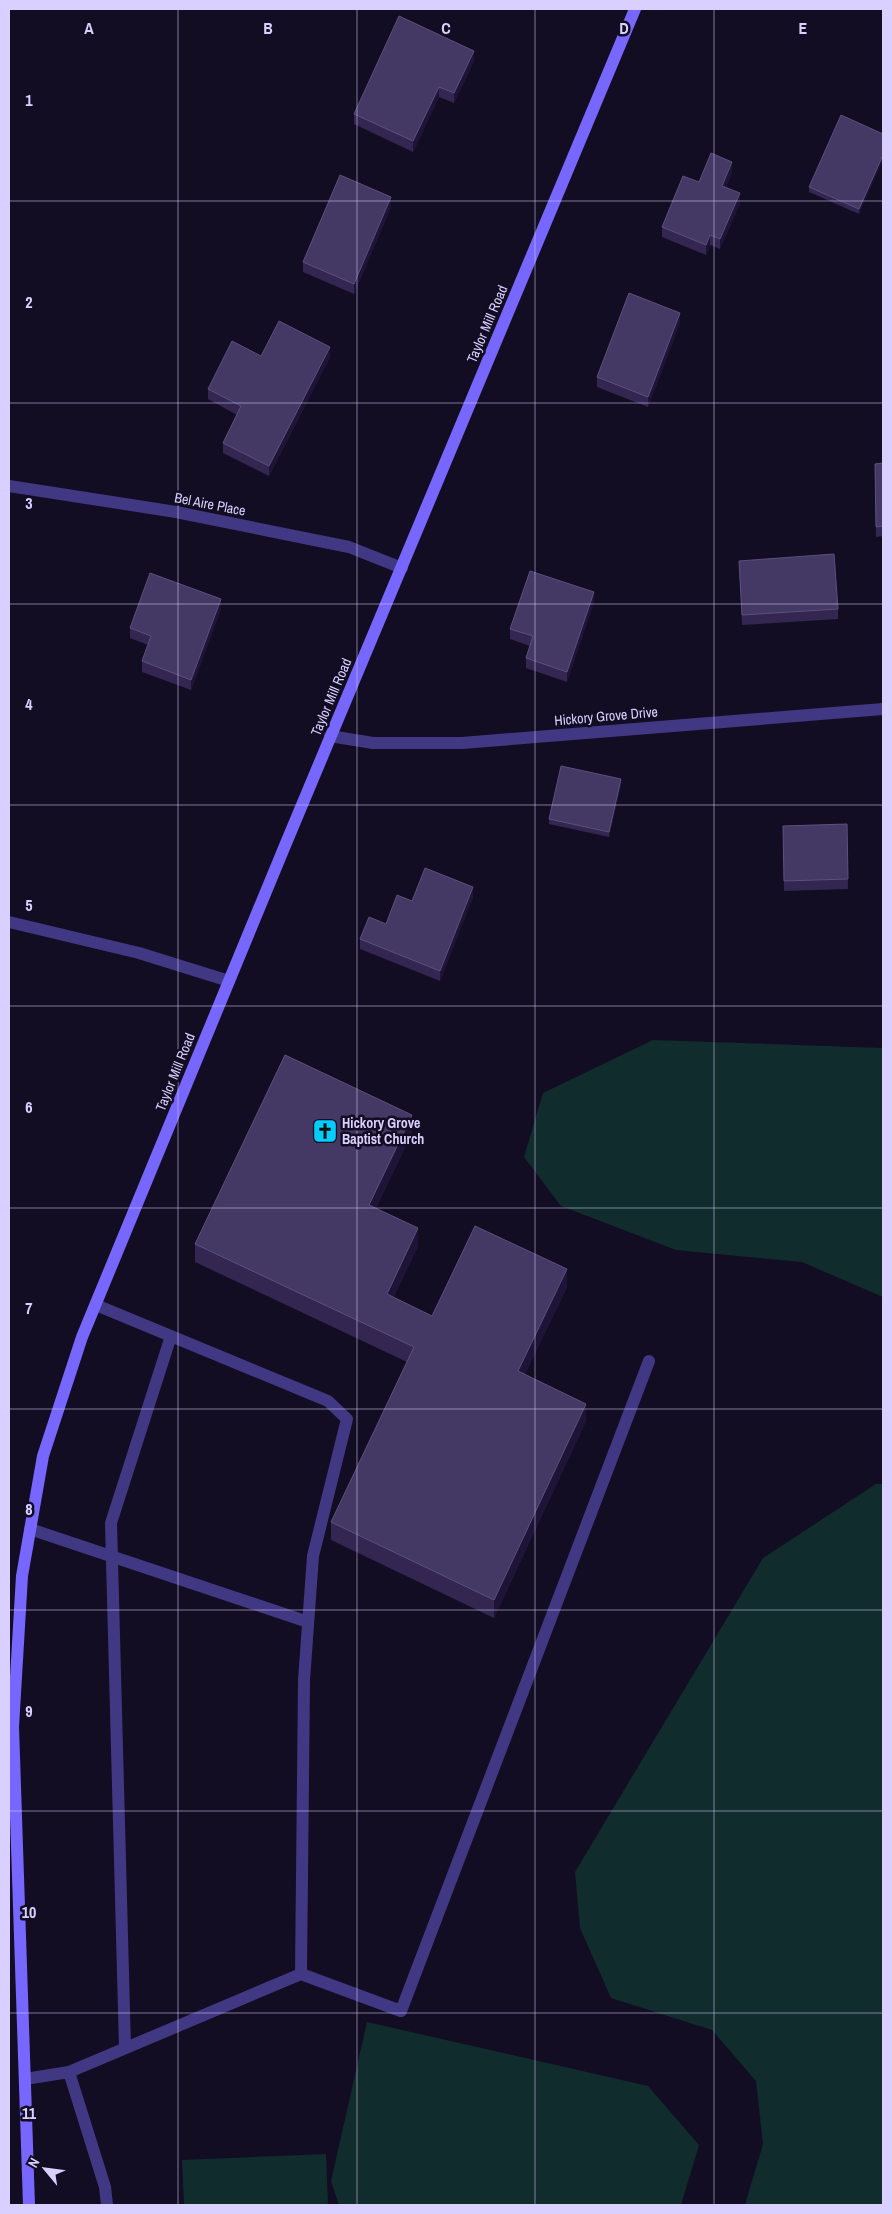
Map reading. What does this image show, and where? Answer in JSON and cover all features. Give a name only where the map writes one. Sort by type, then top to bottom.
[{"type":"main road","name":"Taylor Mill Road","points":[[29,2205],[13,1727],[22,1576],[43,1456],[82,1337],[330,736],[635,9]]},
{"type":"street","name":"Bel Aire Place","points":[[9,486],[176,512],[349,547],[402,568]]},
{"type":"street","name":"Hickory Grove Drive","points":[[330,736],[373,743],[462,743],[883,709]]},
{"type":"street","points":[[9,922],[139,953],[229,981]]},
{"type":"street","points":[[96,1304],[328,1401],[347,1419],[313,1556],[304,1680],[301,1974]]},
{"type":"street","points":[[125,2048],[111,1523],[171,1336]]},
{"type":"street","points":[[25,2079],[69,2072],[301,1974],[401,2011],[649,1361]]},
{"type":"street","points":[[30,1529],[308,1622]]},
{"type":"street","points":[[69,2072],[105,2187],[107,2205]]},
{"type":"green space","points":[[653,1040],[883,1048],[883,1297],[802,1262],[676,1250],[561,1206],[524,1157],[543,1093]]},
{"type":"green space","points":[[876,1484],[883,1484],[883,2205],[745,2205],[763,2144],[756,2081],[712,2030],[611,1998],[580,1928],[575,1872],[763,1558]]},
{"type":"green space","points":[[367,2022],[648,2086],[699,2145],[681,2205],[339,2205],[331,2181]]},
{"type":"green space","points":[[326,2154],[328,2205],[184,2205],[182,2160]]},
{"type":"building","points":[[399,16],[474,51],[454,93],[439,87],[413,141],[354,114]]},
{"type":"building","points":[[841,115],[883,134],[883,155],[859,209],[809,187]]},
{"type":"building","points":[[711,153],[732,162],[722,186],[740,193],[720,239],[710,235],[706,245],[662,227],[683,176],[699,182]]},
{"type":"building","points":[[340,175],[391,197],[354,284],[303,262]]},
{"type":"building","points":[[629,293],[680,313],[648,397],[597,377]]},
{"type":"building","points":[[279,321],[330,347],[269,466],[223,443],[241,406],[208,389],[232,341],[261,356]]},
{"type":"building","points":[[883,463],[883,526],[876,527],[875,464]]},
{"type":"building","points":[[834,554],[838,609],[742,615],[739,561]]},
{"type":"building","points":[[530,571],[594,592],[567,672],[526,658],[533,636],[510,629]]},
{"type":"building","points":[[150,573],[221,599],[191,680],[142,661],[151,636],[130,628]]},
{"type":"building","points":[[561,766],[621,779],[609,832],[549,819]]},
{"type":"building","points":[[847,824],[848,879],[784,881],[783,826]]},
{"type":"building","points":[[425,868],[473,887],[440,971],[360,939],[369,917],[386,924],[397,895],[412,901]]},
{"type":"building","points":[[285,1055],[412,1115],[369,1205],[418,1228],[387,1294],[432,1316],[475,1226],[567,1269],[518,1371],[586,1404],[494,1600],[331,1522],[414,1347],[195,1244]]},
{"type":"place","name":"Hickory Grove Baptist Church","points":[[325,1131]]}]
